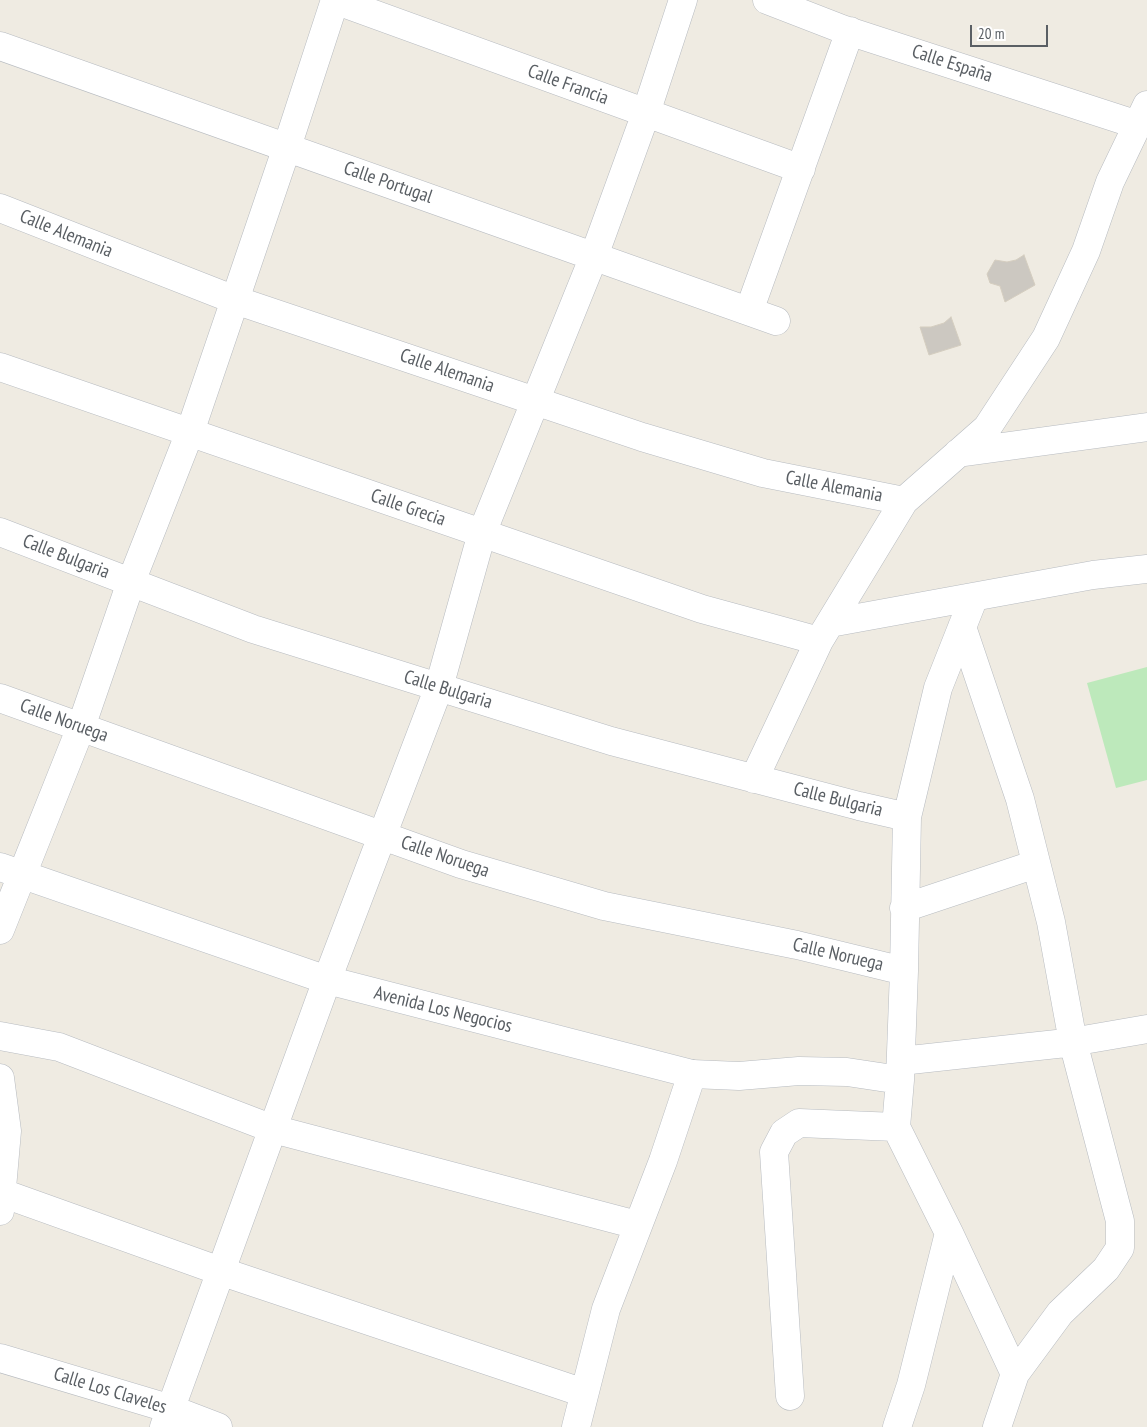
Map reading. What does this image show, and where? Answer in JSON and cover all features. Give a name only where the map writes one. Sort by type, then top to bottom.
[{"type":"street","name":"Calle Francia","points":[[335,0],[801,169]]},
{"type":"street","points":[[0,930],[11,871],[82,727],[131,582],[190,432],[287,148],[335,0]]},
{"type":"street","points":[[167,1418],[327,980],[439,687],[482,533],[594,256],[646,113],[683,0]]},
{"type":"street","name":"Calle España","points":[[767,0],[850,31],[1142,115]]},
{"type":"street","points":[[750,311],[850,31]]},
{"type":"street","name":"Calle Portugal","points":[[0,46],[776,320]]},
{"type":"street","points":[[754,779],[824,632],[904,501],[987,428],[1046,338],[1086,251],[1110,182],[1142,115]]},
{"type":"street","name":"Calle Alemania","points":[[0,208],[235,300],[642,437],[763,473],[904,501]]},
{"type":"street","name":"Calle Grecia","points":[[0,367],[702,609],[824,632]]},
{"type":"street","points":[[958,453],[1147,427]]},
{"type":"street","name":"Calle Bulgaria","points":[[0,532],[253,629],[611,741],[859,806],[907,816]]},
{"type":"street","points":[[824,632],[974,597],[1094,575],[1147,569]]},
{"type":"street","points":[[974,597],[938,688],[907,816],[904,971],[896,1127],[949,1233],[1015,1374]]},
{"type":"street","points":[[962,627],[1020,799],[1051,922],[1073,1042],[1120,1221],[1120,1248],[1106,1269],[1060,1313],[1015,1374],[997,1427]]},
{"type":"street","name":"Calle Noruega","points":[[0,698],[461,864],[604,906],[796,945],[904,971]]},
{"type":"street","points":[[904,908],[1036,864]]},
{"type":"street","name":"Avenida Los Negocios","points":[[11,871],[327,980],[692,1074],[739,1076],[799,1071],[900,1071],[1147,1029]]},
{"type":"street","points":[[0,1036],[60,1047],[273,1128],[637,1225]]},
{"type":"street","points":[[576,1427],[606,1309],[637,1225],[664,1161],[692,1074]]},
{"type":"street","points":[[0,1078],[7,1131],[1,1202],[220,1272],[584,1393]]},
{"type":"street","points":[[790,1396],[774,1152],[784,1133],[799,1123],[896,1127]]},
{"type":"street","points":[[898,1427],[912,1385],[949,1233]]},
{"type":"street","name":"Calle Los Claveles","points":[[0,1358],[167,1418],[218,1427]]},
{"type":"green space","points":[[1147,667],[1147,780],[1116,788],[1087,683]]},
{"type":"building","points":[[1024,255],[1035,285],[1005,302],[1000,286],[990,283],[987,274],[995,260],[1007,262],[1016,260]]},
{"type":"building","points":[[951,317],[961,345],[929,355],[920,327],[931,327],[944,323]]}]
